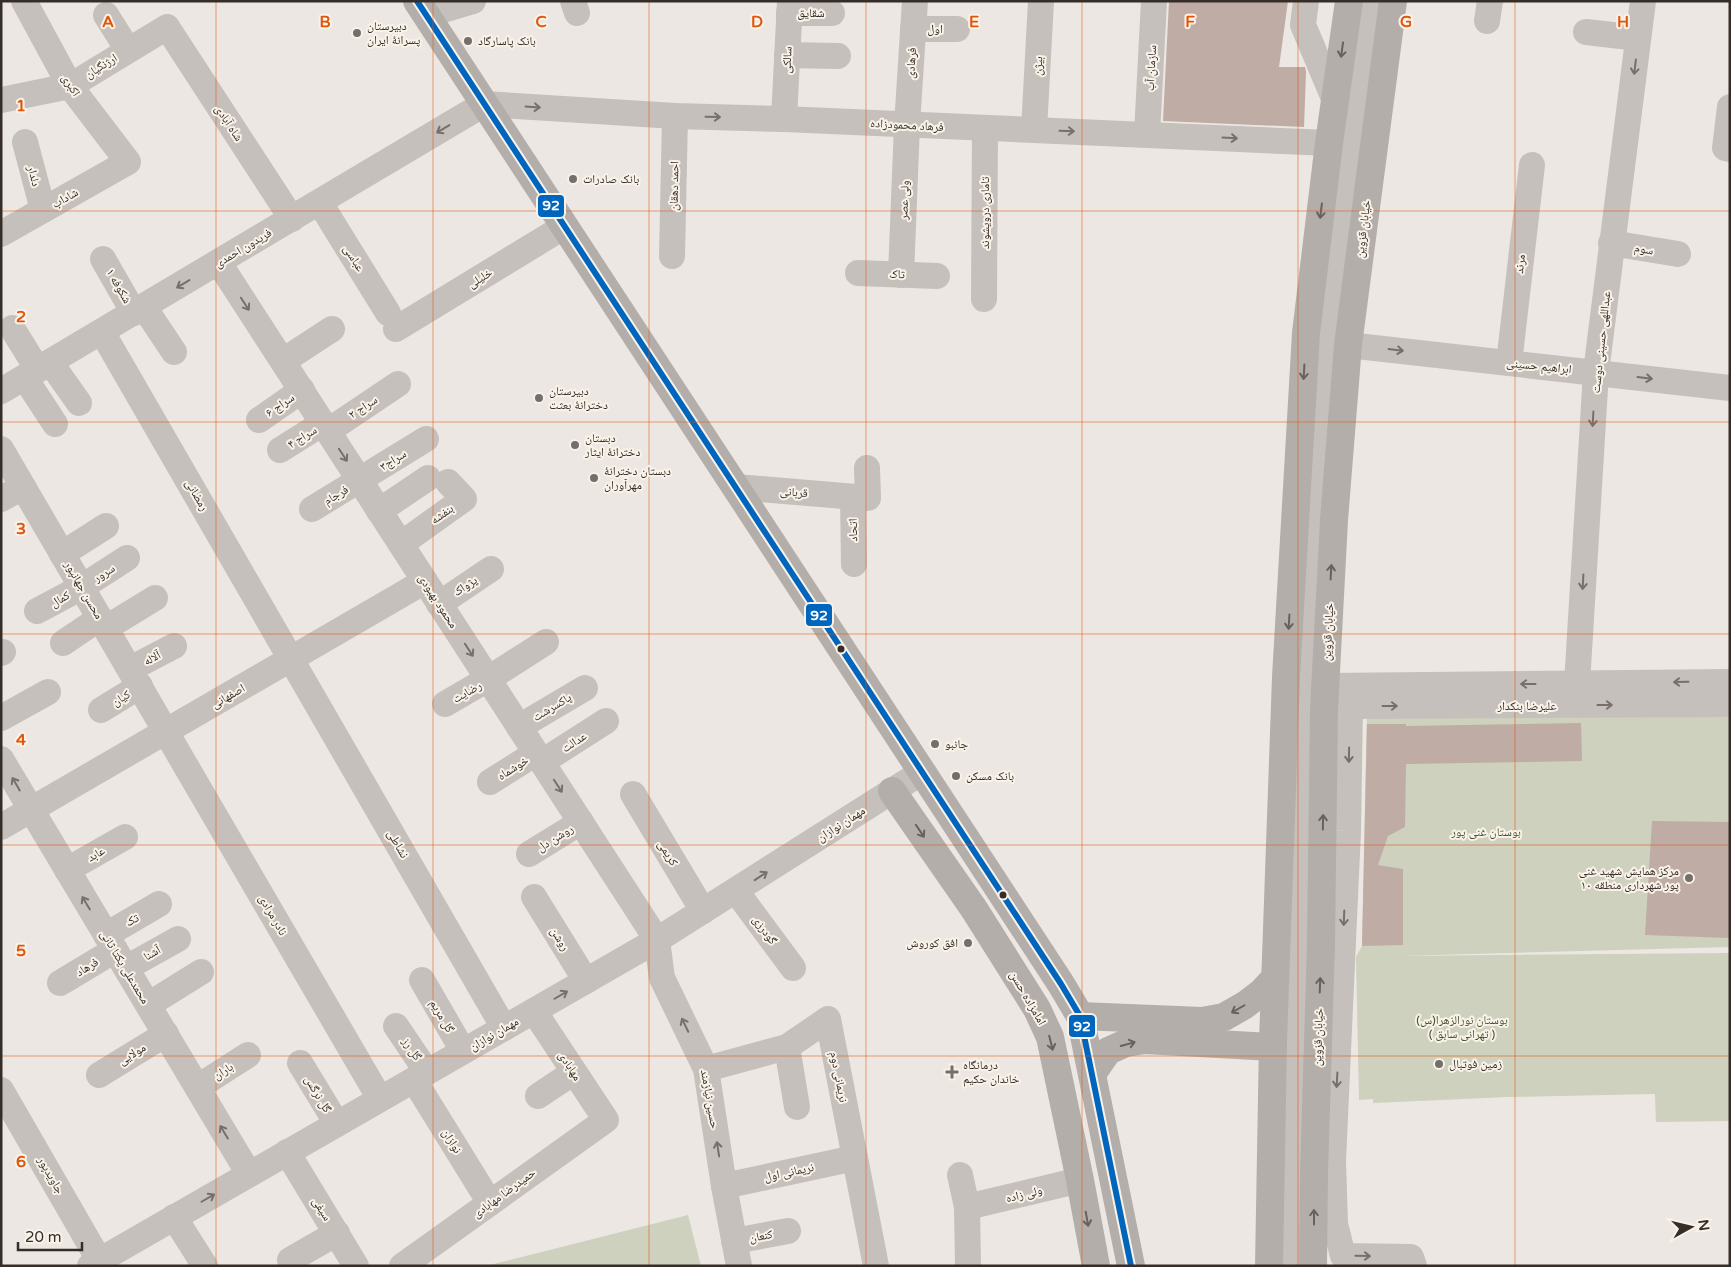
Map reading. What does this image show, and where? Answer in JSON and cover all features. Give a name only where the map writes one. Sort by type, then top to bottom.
[{"type":"main road","points":[[1269,1266],[1273,1046],[1286,677],[1306,333],[1329,142],[1349,1]]},
{"type":"main road","name":"خیابان قزوین","points":[[1314,1266],[1314,1174],[1321,944],[1333,700],[1334,520],[1348,345],[1393,1]]},
{"type":"main road","points":[[422,8],[1061,984],[1080,1016],[1131,1266]]},
{"type":"main road","name":"امامزاده حسن","points":[[892,791],[974,909],[1038,1009],[1050,1037],[1096,1266]]},
{"type":"main road","points":[[1080,1016],[1202,1021],[1224,1017],[1245,1005],[1262,992],[1275,978]]},
{"type":"main road","points":[[1092,1074],[1108,1052],[1126,1043],[1145,1040],[1273,1046]]},
{"type":"street","name":"اکبری","points":[[24,1],[70,86],[128,162]]},
{"type":"street","points":[[422,8],[473,1]]},
{"type":"street","name":"فرهادی","points":[[907,125],[915,1]]},
{"type":"street","name":"بیژن","points":[[1034,130],[1041,1]]},
{"type":"street","name":"سازمان آب","points":[[1147,134],[1154,1]]},
{"type":"street","points":[[1306,1],[1303,25],[1335,101]]},
{"type":"street","points":[[1291,1266],[1293,1029],[1304,707],[1317,491],[1333,293],[1371,1]]},
{"type":"street","name":"عبداللهی حسینی دوست","points":[[1578,694],[1596,372],[1643,1]]},
{"type":"street","name":"شقایق","points":[[790,7],[832,13]]},
{"type":"street","name":"سالکی","points":[[784,119],[790,7]]},
{"type":"street","points":[[106,15],[128,50]]},
{"type":"street","name":"ارژنگیان","points":[[1,100],[70,86],[167,27]]},
{"type":"street","name":"شاه آبادی","points":[[167,27],[292,219]]},
{"type":"street","name":"اول","points":[[913,29],[957,29]]},
{"type":"street","points":[[1586,32],[1638,38]]},
{"type":"street","points":[[787,55],[838,56]]},
{"type":"street","name":"فرهاد محمودزاده","points":[[484,104],[675,116],[1329,142]]},
{"type":"street","name":"فریدون احمدی","points":[[1,391],[484,104]]},
{"type":"street","points":[[1727,148],[1730,111]]},
{"type":"street","name":"احمد دهقان","points":[[672,256],[675,116]]},
{"type":"street","name":"ولی عصر","points":[[901,274],[907,125]]},
{"type":"street","name":"تاماری درویشوند","points":[[984,299],[985,128]]},
{"type":"street","name":"دلدار","points":[[25,142],[43,210]]},
{"type":"street","name":"شاداب","points":[[1,234],[128,162]]},
{"type":"street","name":"مرند","points":[[1509,363],[1532,165]]},
{"type":"street","name":"عباسی","points":[[320,203],[392,321]]},
{"type":"street","name":"خلیلی","points":[[392,321],[565,226]]},
{"type":"street","name":"سوم","points":[[1611,243],[1678,254]]},
{"type":"street","name":"شکوفه ۱","points":[[103,259],[139,310],[174,352]]},
{"type":"street","name":"محمود بهبودی","points":[[219,263],[657,940]]},
{"type":"street","name":"تاک","points":[[858,273],[937,276]]},
{"type":"street","points":[[12,328],[38,370],[55,424]]},
{"type":"street","points":[[283,361],[332,328]]},
{"type":"street","name":"رمضانی","points":[[102,332],[291,659]]},
{"type":"street","name":"ابراهیم حسینی","points":[[1348,345],[1730,388]]},
{"type":"street","points":[[38,370],[79,403]]},
{"type":"street","name":"سراج ۲","points":[[325,427],[398,384]]},
{"type":"street","name":"سراج ۶","points":[[259,420],[302,390]]},
{"type":"street","name":"سراج ۴","points":[[280,450],[325,427]]},
{"type":"street","name":"سراج۳","points":[[360,480],[426,439]]},
{"type":"street","name":"محسن جهانپور","points":[[1,448],[166,731]]},
{"type":"street","points":[[853,497],[868,498],[867,468]]},
{"type":"street","name":"فرجام","points":[[312,509],[360,480]]},
{"type":"street","name":"بنفشه","points":[[380,511],[438,480],[464,499],[401,544]]},
{"type":"street","points":[[1,499],[24,487]]},
{"type":"street","name":"قربانی","points":[[736,487],[853,497]]},
{"type":"street","name":"اتحاد","points":[[853,497],[854,564]]},
{"type":"street","points":[[62,554],[106,526]]},
{"type":"street","name":"سرور","points":[[82,587],[127,558]]},
{"type":"street","name":"پژواک","points":[[439,604],[491,569]]},
{"type":"street","name":"اصفهانی","points":[[1,827],[425,581]]},
{"type":"street","name":"کمال","points":[[37,612],[82,587]]},
{"type":"street","points":[[63,643],[155,598]]},
{"type":"street","name":"رضایت","points":[[445,704],[546,642]]},
{"type":"street","name":"آلاله","points":[[135,678],[174,646]]},
{"type":"street","name":"نشاطی","points":[[291,659],[504,1028]]},
{"type":"street","name":"کیان","points":[[101,710],[135,678]]},
{"type":"street","name":"علیرضا بنکدار","points":[[1333,700],[1578,694],[1730,682]]},
{"type":"street","name":"پاکسرشت","points":[[519,727],[584,688]]},
{"type":"street","points":[[1,718],[48,692]]},
{"type":"street","name":"علیرضا بنکدار","points":[[1578,694],[1730,704]]},
{"type":"street","points":[[1333,700],[1348,831],[1333,1161],[1335,1224],[1343,1256],[1411,1257],[1414,1266]]},
{"type":"street","name":"عدالت","points":[[539,758],[606,721]]},
{"type":"street","name":"نادر مرادی","points":[[166,731],[380,1099]]},
{"type":"street","name":"خوشماه","points":[[490,782],[539,758]]},
{"type":"street","name":"محمدعلی یکتا ثانی","points":[[2,760],[250,1174]]},
{"type":"street","name":"مهمان نوازان","points":[[95,1263],[657,940],[922,772]]},
{"type":"street","name":"کریمی","points":[[633,794],[703,912]]},
{"type":"street","name":"روشن دل","points":[[529,854],[581,822]]},
{"type":"street","name":"عابد","points":[[67,870],[125,837]]},
{"type":"street","name":"گودرزی","points":[[736,891],[793,968]]},
{"type":"street","name":"روشن","points":[[534,897],[586,981]]},
{"type":"street","name":"تک","points":[[116,951],[159,904]]},
{"type":"street","name":"آشنا","points":[[116,951],[178,938]]},
{"type":"street","name":"حسین نیازمند","points":[[657,940],[662,978],[706,1069],[724,1186],[737,1253]]},
{"type":"street","name":"فرهاد","points":[[60,983],[116,951]]},
{"type":"street","points":[[148,1005],[201,972]]},
{"type":"street","name":"گل مریم","points":[[422,980],[463,1051]]},
{"type":"street","name":"مهابادی","points":[[534,1011],[606,1120]]},
{"type":"street","name":"نریمانی دوم","points":[[706,1069],[787,1047],[828,1019],[876,1266]]},
{"type":"street","name":"گل رز","points":[[396,1026],[420,1076]]},
{"type":"street","name":"مولایی","points":[[99,1075],[166,1034]]},
{"type":"street","points":[[787,1047],[797,1107]]},
{"type":"street","name":"باران","points":[[198,1087],[248,1056]]},
{"type":"street","name":"گل نرگس","points":[[300,1063],[337,1124]]},
{"type":"street","points":[[538,1096],[574,1072]]},
{"type":"street","name":"نوازان","points":[[420,1076],[490,1203]]},
{"type":"street","name":"جاویدپور","points":[[1,1090],[95,1263]]},
{"type":"street","name":"حمیدرضا مهابادی","points":[[402,1266],[606,1120]]},
{"type":"street","name":"سیفی","points":[[287,1152],[356,1266]]},
{"type":"street","name":"نریمانی اول","points":[[724,1186],[855,1158]]},
{"type":"street","points":[[960,1176],[967,1208],[968,1266]]},
{"type":"street","name":"ولی زاده","points":[[967,1208],[1080,1180]]},
{"type":"street","points":[[174,1217],[205,1266]]},
{"type":"street","name":"کنعان","points":[[737,1253],[788,1231]]},
{"type":"street","points":[[290,1260],[337,1233]]},
{"type":"green space","name":"بوستان غنی پور","points":[[1367,709],[1730,715],[1730,947],[1398,956],[1730,953],[1730,1121],[1656,1122],[1655,1094],[1508,1097],[1373,1103],[1373,1099],[1359,1100],[1356,957],[1362,946]]},
{"type":"green space","points":[[688,1215],[701,1266],[486,1266]]},
{"type":"building","points":[[1169,1],[1288,1],[1279,67],[1305,67],[1304,127],[1163,121]]},
{"type":"building","points":[[1581,723],[1582,761],[1406,764],[1405,827],[1388,836],[1378,865],[1403,869],[1403,945],[1362,946],[1367,724],[1406,724],[1406,726]]},
{"type":"building","name":"مرکز همایش شهید غنی پور شهرداری منطقه ۱۰","points":[[1652,821],[1730,822],[1730,938],[1645,935]]},
{"type":"transit line","name":"92","points":[[417,1],[1061,984],[1080,1016],[1131,1266]]},
{"type":"place","name":"دبیرستان پسرانهٔ ایران","points":[[357,33]]},
{"type":"place","name":"بانک پاسارگاد","points":[[468,41]]},
{"type":"place","name":"بانک صادرات","points":[[573,179]]},
{"type":"place","name":"دبیرستان دخترانهٔ بعثت","points":[[539,398]]},
{"type":"place","name":"دبستان دخترانهٔ ایثار","points":[[575,445]]},
{"type":"place","name":"دبستان دخترانهٔ مهرآوران","points":[[594,478]]},
{"type":"place","name":"جانبو","points":[[935,744]]},
{"type":"place","name":"بانک مسکن","points":[[956,776]]},
{"type":"place","name":"مرکز همایش شهید غنی پور شهرداری منطقه ۱۰","points":[[1689,878]]},
{"type":"place","name":"افق کوروش","points":[[968,943]]},
{"type":"place","name":"زمین فوتبال","points":[[1439,1064]]},
{"type":"place","name":"درمانگاه خاندان حکیم","points":[[952,1072]]},
{"type":"park label","name":"بوستان نورالزهرا(س) ( تهرانی سابق )","points":[[1462,1027]]}]
